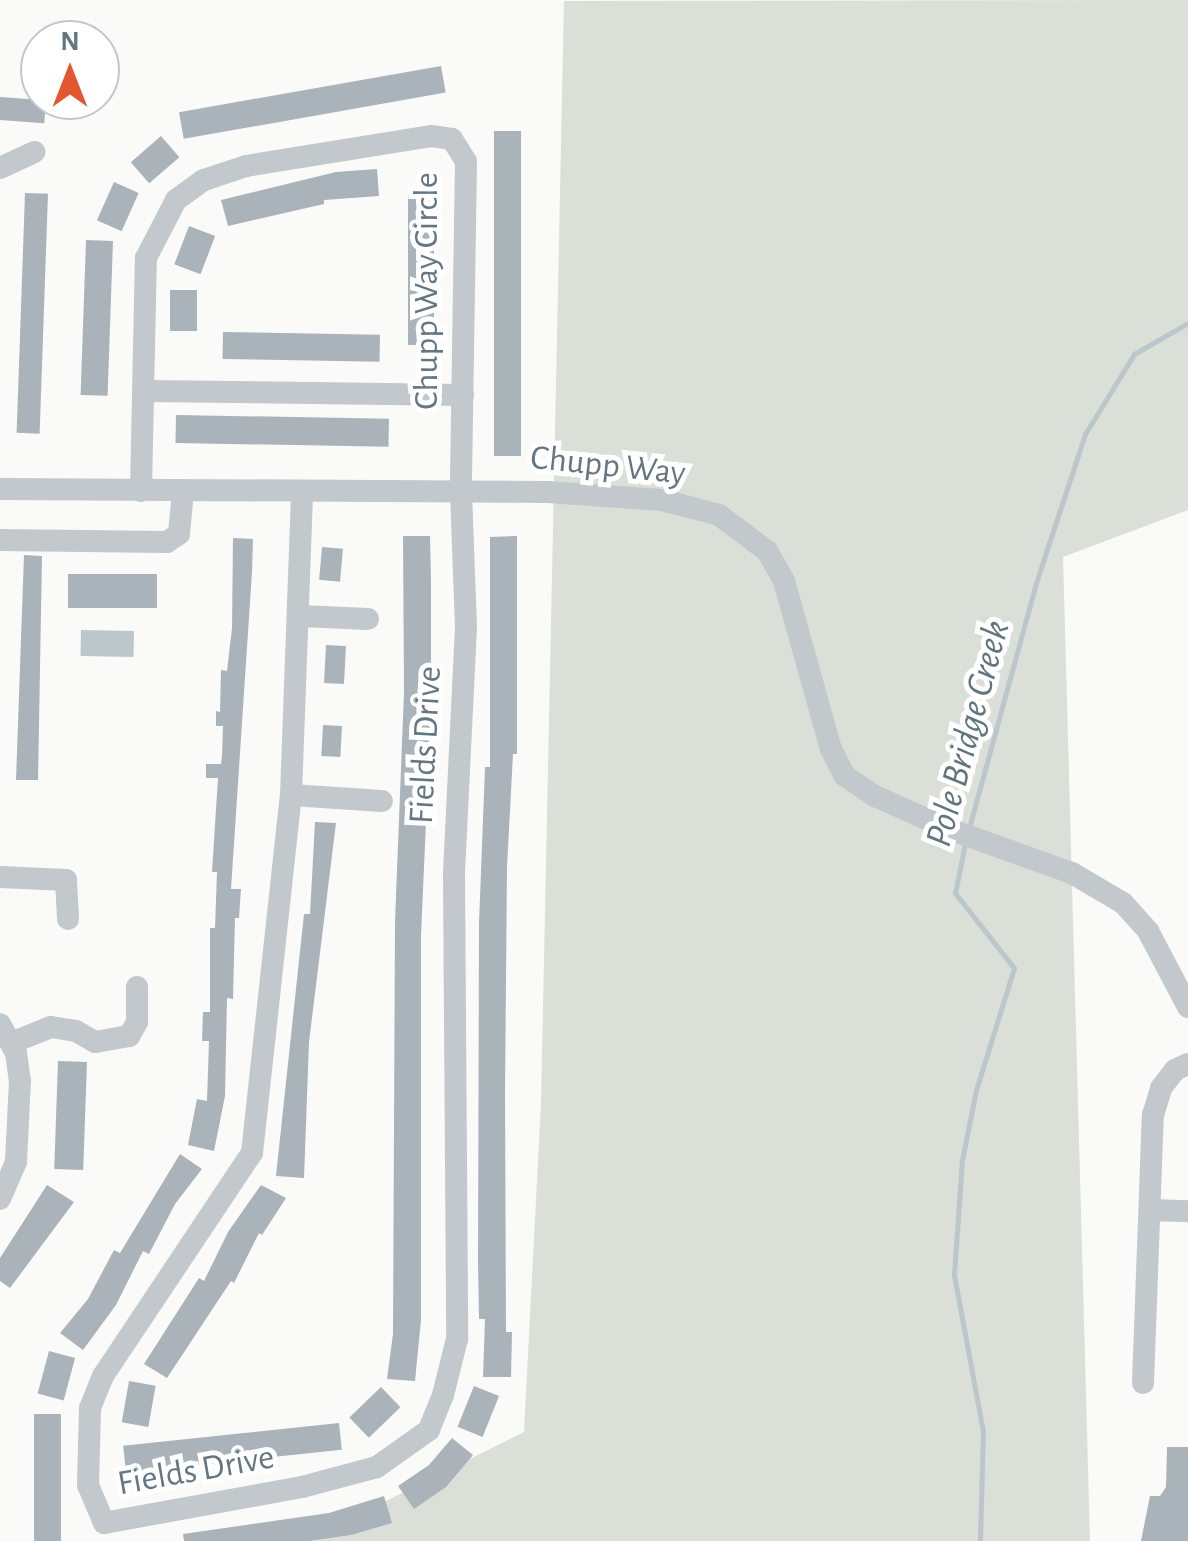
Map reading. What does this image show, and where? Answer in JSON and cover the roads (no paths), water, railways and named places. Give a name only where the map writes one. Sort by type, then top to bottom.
[{"type":"street","name":"Chupp Way Circle","points":[[142,491],[146,258],[176,200],[204,180],[246,166],[430,136],[452,138],[466,162],[462,492]]},
{"type":"street","points":[[0,168],[35,152]]},
{"type":"street","points":[[145,391],[463,395]]},
{"type":"street","name":"Chupp Way","points":[[0,490],[548,492],[662,500],[719,515],[767,551],[784,582],[831,748],[845,776],[876,796],[946,828],[1072,873],[1122,902],[1148,931],[1188,1007]]},
{"type":"street","points":[[0,540],[167,542],[179,534],[183,491]]},
{"type":"street","name":"Fields Drive","points":[[302,492],[291,795],[252,1153],[103,1376],[90,1408],[88,1486],[104,1523],[302,1487],[378,1467],[429,1430],[443,1395],[457,1340],[454,875],[466,627],[462,492]]},
{"type":"street","points":[[300,616],[368,618]]},
{"type":"street","points":[[291,795],[382,801]]},
{"type":"street","points":[[0,877],[66,880],[68,919]]},
{"type":"street","points":[[0,1198],[18,1147],[20,1080],[5,1033],[51,1027],[76,1031],[95,1042],[129,1036],[137,1022],[137,987]]},
{"type":"street","points":[[1143,1383],[1157,1102],[1175,1070],[1188,1064]]},
{"type":"street","points":[[1150,1210],[1188,1212]]},
{"type":"waterway","name":"Pole Bridge Creek","points":[[969,828],[1035,586],[1085,434],[1134,354],[1188,323]]},
{"type":"waterway","name":"Pole Bridge Creek","points":[[965,843],[955,893],[1014,968],[976,1090],[962,1160],[954,1275],[983,1431],[980,1541]]}]
